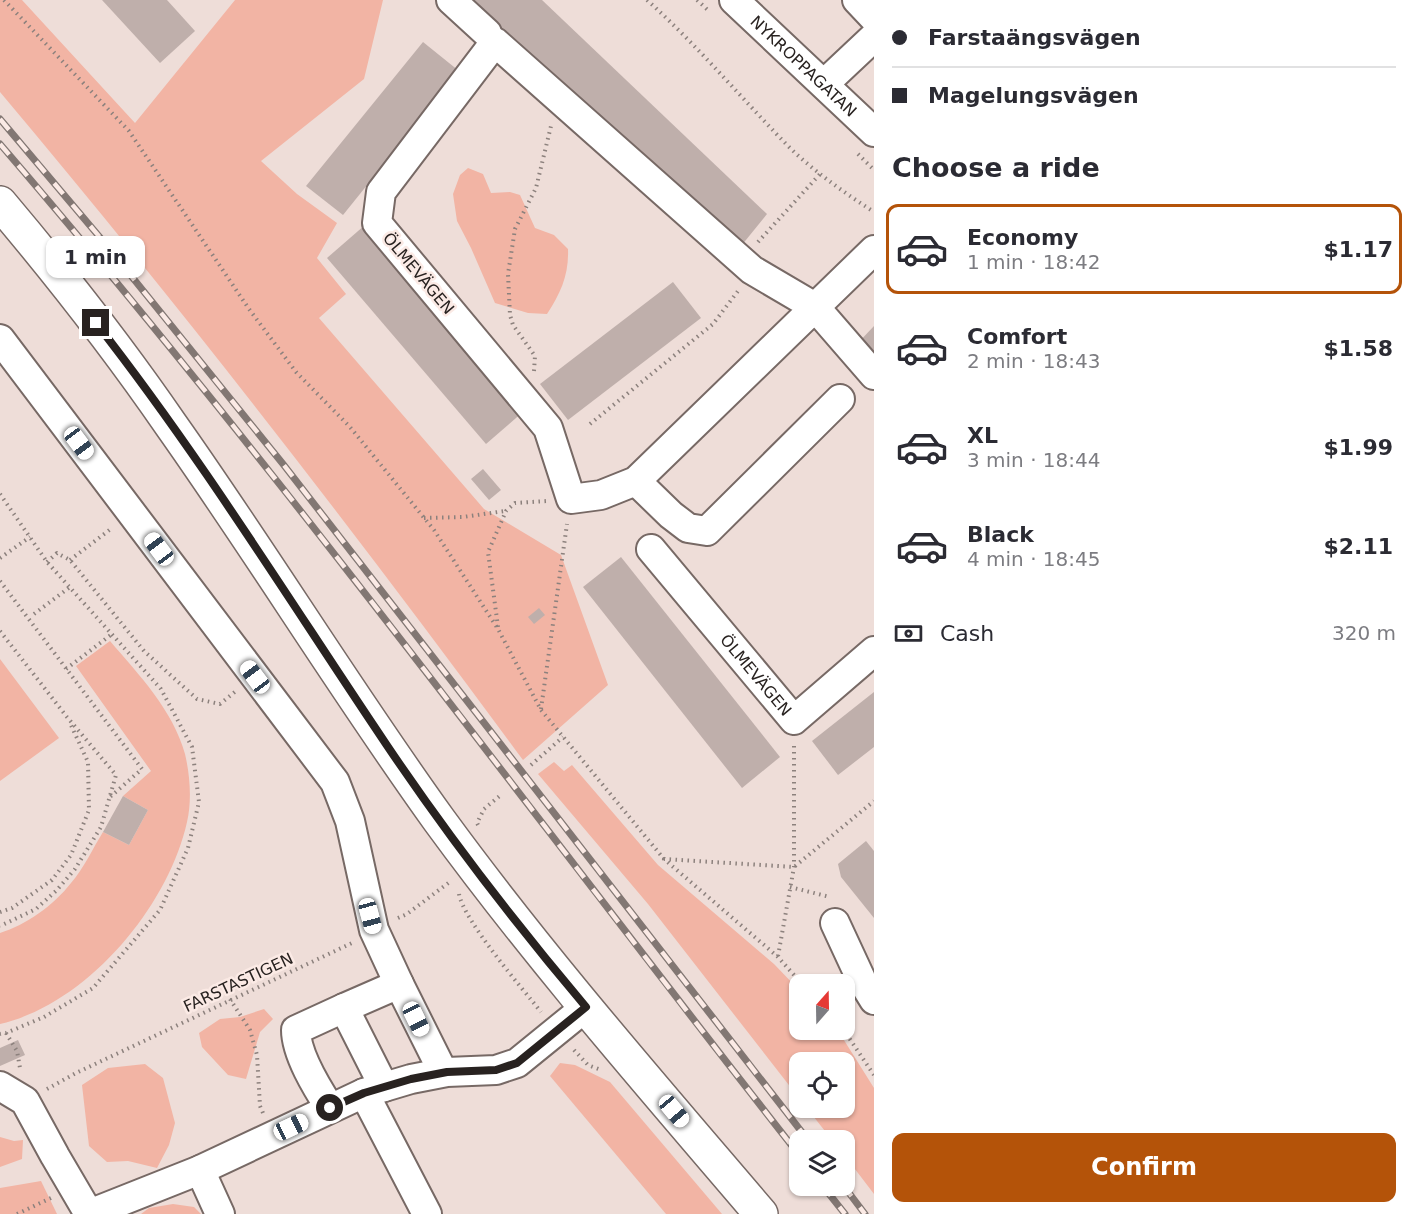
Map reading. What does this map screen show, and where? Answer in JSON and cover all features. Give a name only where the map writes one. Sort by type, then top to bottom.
[{"type":"main road","points":[[0,203],[110,340],[171,424],[387,746],[498,900],[761,1214]]},
{"type":"street","points":[[451,0],[487,33]]},
{"type":"street","name":"NYKROPPAGATAN","points":[[734,0],[874,132]]},
{"type":"street","points":[[857,0],[874,18]]},
{"type":"street","points":[[824,84],[874,37]]},
{"type":"street","name":"ÖLMEVÄGEN","points":[[571,499],[548,428],[377,223],[381,192],[495,42],[747,266],[815,308],[874,375]]},
{"type":"street","points":[[571,499],[601,495],[636,481],[874,250]]},
{"type":"street","points":[[0,339],[335,782],[350,821],[359,935],[399,984],[443,1072]]},
{"type":"street","points":[[636,481],[688,528],[707,531],[840,399]]},
{"type":"street","name":"ÖLMEVÄGEN","points":[[651,549],[794,720],[874,651]]},
{"type":"street","points":[[835,923],[861,980],[874,1000]]},
{"type":"street","points":[[330,1108],[296,1042],[296,1030],[399,984]]},
{"type":"street","points":[[0,1086],[26,1101],[89,1214],[200,1170],[330,1108],[374,1090],[443,1072],[496,1070],[517,1063],[586,1007]]},
{"type":"street","points":[[344,1008],[374,1090],[427,1214]]},
{"type":"street","points":[[200,1170],[220,1214]]},
{"type":"path","points":[[4,0],[129,131],[249,309],[296,372],[350,427],[424,518],[498,628],[541,710],[664,859],[778,957],[793,974]]},
{"type":"path","points":[[647,0],[683,33],[791,149],[820,174],[874,212]]},
{"type":"path","points":[[528,404],[535,356],[513,325],[510,315],[508,274],[515,229],[536,188],[551,127],[563,101]]},
{"type":"path","points":[[590,424],[713,324],[747,266],[820,174]]},
{"type":"path","points":[[0,494],[47,562],[161,689],[192,747],[199,802],[188,848],[160,910],[93,988],[44,1017],[0,1034]]},
{"type":"path","points":[[498,628],[488,552],[506,511],[516,503],[571,499],[541,710]]},
{"type":"path","points":[[424,518],[463,517],[506,511]]},
{"type":"path","points":[[70,560],[103,535]]},
{"type":"path","points":[[0,558],[30,537]]},
{"type":"path","points":[[47,562],[57,553],[70,560],[144,651],[197,699],[220,704],[255,677]]},
{"type":"path","points":[[0,582],[142,770],[109,798]]},
{"type":"path","points":[[34,614],[70,587]]},
{"type":"path","points":[[0,631],[116,775],[100,827],[75,869],[36,909],[0,926]]},
{"type":"path","points":[[66,669],[112,634]]},
{"type":"path","points":[[0,912],[12,908],[52,880],[71,855],[89,810],[88,762],[67,717]]},
{"type":"path","points":[[778,957],[794,867],[794,720]]},
{"type":"path","points":[[531,765],[563,737]]},
{"type":"path","points":[[481,831],[477,823],[484,809],[501,794]]},
{"type":"path","points":[[664,859],[794,867],[874,801]]},
{"type":"path","name":"FARSTASTIGEN","points":[[26,1101],[75,1073],[407,914],[456,877]]},
{"type":"path","points":[[790,887],[831,897],[835,923]]},
{"type":"path","points":[[230,999],[250,1030],[257,1055],[260,1106],[271,1136]]},
{"type":"path","points":[[850,1040],[874,1075]]},
{"type":"path","points":[[17,1214],[74,1188]]},
{"type":"shaded area","points":[[0,0],[22,0],[135,123],[235,0],[383,0],[364,79],[261,161],[297,194],[337,223],[317,258],[346,294],[319,318],[484,509],[561,555],[608,685],[523,760],[267,422],[135,255],[0,92]]},
{"type":"shaded area","points":[[468,168],[483,174],[491,193],[510,192],[520,195],[535,228],[554,235],[568,249],[563,283],[547,314],[528,313],[495,303],[457,221],[453,194],[460,175]]},
{"type":"shaded area","points":[[110,641],[154,694],[180,738],[189,779],[190,805],[187,822],[177,854],[162,887],[142,918],[119,947],[92,974],[63,996],[32,1013],[0,1024],[0,933],[39,913],[56,899],[80,871],[103,832],[129,845],[148,810],[123,796],[151,771],[76,666]]},
{"type":"shaded area","points":[[0,659],[59,738],[0,781]]},
{"type":"shaded area","points":[[554,762],[564,771],[572,765],[658,865],[774,964],[789,980],[789,1040],[844,1040],[851,1052],[789,1052],[789,1085],[648,904],[538,774]]},
{"type":"shaded area","points":[[264,1009],[273,1019],[260,1032],[246,1079],[228,1075],[202,1047],[199,1033],[220,1019],[240,1017]]},
{"type":"shaded area","points":[[855,1058],[874,1088],[874,1194],[855,1169],[855,1130],[824,1130],[815,1118],[855,1118]]},
{"type":"shaded area","points":[[560,1063],[575,1065],[610,1082],[722,1214],[666,1214],[550,1076]]},
{"type":"shaded area","points":[[145,1064],[163,1078],[175,1123],[169,1145],[157,1168],[128,1161],[107,1162],[89,1146],[82,1085],[108,1068]]},
{"type":"shaded area","points":[[0,1137],[14,1141],[23,1140],[22,1159],[0,1167]]},
{"type":"shaded area","points":[[41,1181],[57,1214],[0,1214],[0,1188]]},
{"type":"shaded area","points":[[173,1204],[194,1207],[201,1214],[141,1214],[149,1208]]},
{"type":"building","points":[[102,0],[167,0],[195,31],[160,63]]},
{"type":"building","points":[[469,0],[542,0],[767,214],[737,251]]},
{"type":"building","points":[[423,42],[459,71],[343,215],[306,186]]},
{"type":"building","points":[[365,225],[524,411],[486,444],[327,258]]},
{"type":"building","points":[[673,282],[701,318],[568,420],[540,384]]},
{"type":"building","points":[[874,326],[874,361],[857,344]]},
{"type":"building","points":[[483,469],[501,490],[489,500],[471,479]]},
{"type":"building","points":[[621,557],[780,757],[742,788],[583,587]]},
{"type":"building","points":[[539,608],[545,615],[534,624],[528,617]]},
{"type":"building","points":[[874,692],[874,747],[838,775],[812,741]]},
{"type":"building","points":[[123,796],[148,810],[129,845],[103,832]]},
{"type":"building","points":[[866,841],[874,851],[874,918],[841,877],[838,864]]},
{"type":"building","points":[[18,1040],[25,1055],[0,1066],[0,1048]]},
{"type":"railway","points":[[0,119],[103,241],[283,464],[800,1130]]},
{"type":"railway","points":[[0,144],[104,267],[306,518],[789,1142]]},
{"type":"railway","points":[[831,1196],[845,1214]]},
{"type":"railway","points":[[851,1196],[865,1214]]},
{"type":"route","points":[[96,323],[171,424],[387,746],[438,818],[498,900],[586,1007],[517,1063],[496,1070],[447,1072],[411,1079],[364,1093],[330,1108]]}]
